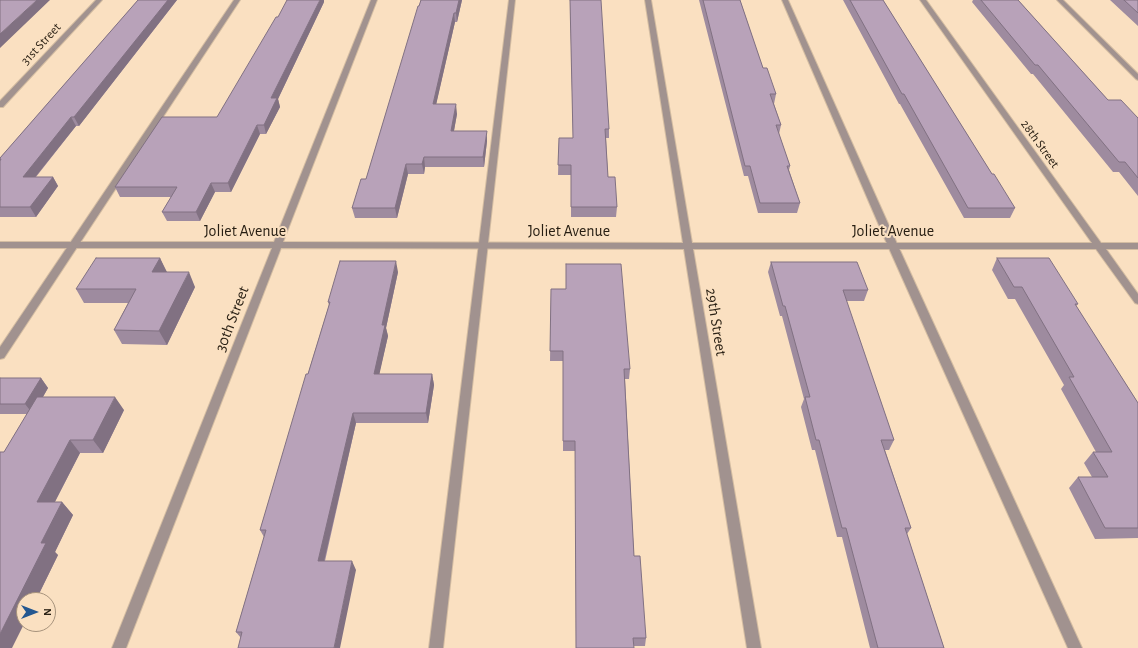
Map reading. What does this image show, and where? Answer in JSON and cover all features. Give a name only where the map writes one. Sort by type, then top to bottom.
[{"type":"street","name":"31st Street","points":[[0,104],[99,0]]},
{"type":"street","points":[[0,355],[74,246],[236,0]]},
{"type":"street","name":"30th Street","points":[[119,648],[374,0]]},
{"type":"street","points":[[436,648],[512,0]]},
{"type":"street","name":"29th Street","points":[[648,0],[754,648]]},
{"type":"street","points":[[786,0],[893,246],[1075,648]]},
{"type":"street","name":"28th Street","points":[[923,0],[1138,301]]},
{"type":"street","points":[[1060,0],[1138,78]]},
{"type":"street","name":"Joliet Avenue","points":[[0,246],[1138,246]]},
{"type":"building","points":[[0,0],[37,0],[0,34]]},
{"type":"building","points":[[138,0],[168,0],[74,117],[71,117],[23,177],[53,177],[30,207],[0,207],[0,158]]},
{"type":"building","points":[[287,0],[320,0],[271,98],[277,98],[264,125],[257,125],[228,183],[211,183],[196,212],[162,212],[177,187],[115,187],[162,117],[217,117]]},
{"type":"building","points":[[421,0],[459,0],[456,13],[454,13],[433,104],[456,104],[451,131],[487,131],[483,157],[424,157],[422,164],[406,164],[395,208],[352,208],[361,179],[366,179]]},
{"type":"building","points":[[570,0],[601,0],[609,129],[605,129],[608,177],[615,177],[617,207],[571,207],[571,165],[558,165],[559,138],[573,138]]},
{"type":"building","points":[[703,0],[740,0],[763,68],[767,68],[776,94],[770,94],[781,125],[776,125],[790,166],[787,166],[800,203],[760,203],[750,166],[745,166]]},
{"type":"building","points":[[850,0],[883,0],[992,174],[994,174],[1015,208],[968,208]]},
{"type":"building","points":[[981,0],[1018,0],[1108,100],[1121,100],[1138,118],[1138,178],[1125,162],[1119,162],[1038,65],[1035,65]]},
{"type":"building","points":[[1124,0],[1138,0],[1138,13]]},
{"type":"building","points":[[96,258],[160,258],[152,272],[189,272],[159,331],[114,330],[136,289],[76,289]]},
{"type":"building","points":[[997,258],[1049,258],[1078,304],[1075,304],[1138,403],[1138,528],[1105,528],[1078,477],[1108,477],[1093,452],[1112,452],[1069,377],[1074,377],[1022,287],[1014,287]]},
{"type":"building","points":[[340,261],[396,261],[382,325],[385,325],[374,374],[432,374],[426,413],[353,413],[318,561],[352,561],[334,648],[238,648],[242,632],[236,632],[266,530],[260,530],[306,374],[308,374],[330,302],[328,302]]},
{"type":"building","points":[[771,262],[857,262],[868,290],[843,290],[894,440],[881,440],[911,528],[905,528],[944,648],[878,648],[846,528],[842,528],[819,440],[816,440],[805,397],[810,397],[785,306],[783,306]]},
{"type":"building","points":[[566,264],[621,264],[630,369],[624,369],[634,556],[640,556],[646,638],[633,638],[634,648],[576,648],[575,441],[563,441],[563,351],[550,351],[551,289],[566,289]]},
{"type":"building","points":[[0,378],[41,378],[25,404],[0,404]]},
{"type":"building","points":[[37,397],[115,397],[93,440],[70,440],[37,502],[62,502],[41,543],[46,543],[21,592],[16,592],[16,602],[0,634],[0,452],[4,452]]}]
